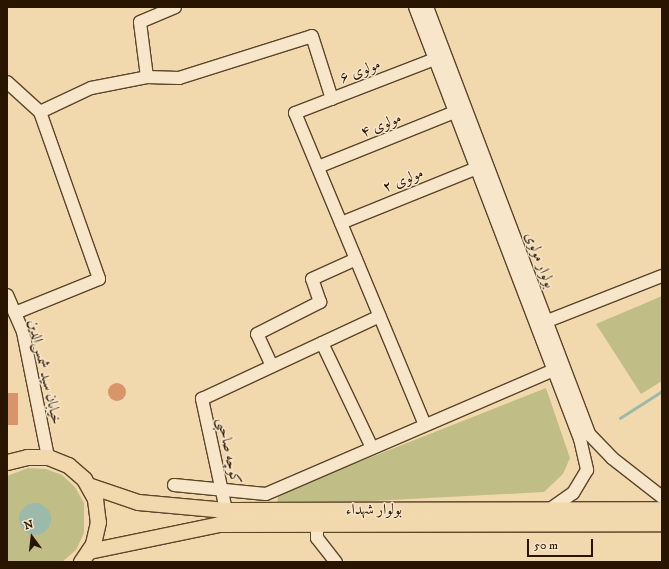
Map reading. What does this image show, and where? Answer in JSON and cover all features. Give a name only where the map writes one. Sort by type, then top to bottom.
[{"type":"main road","points":[[7,462],[26,456],[48,457],[68,465],[88,485],[97,507],[98,522],[85,556]]},
{"type":"main road","name":"بولوار شهداء","points":[[88,485],[138,502],[226,510],[269,510],[437,517],[662,523]]},
{"type":"main road","name":"بولوار شهداء","points":[[85,556],[219,524],[317,524],[548,510],[662,509]]},
{"type":"street","points":[[147,78],[140,22],[175,7]]},
{"type":"street","name":"بولوار مولوی","points":[[415,7],[477,168],[542,323],[554,370],[585,437],[662,497]]},
{"type":"street","name":"بولوار مولوی","points":[[427,7],[585,437],[587,470],[573,493],[548,510]]},
{"type":"street","points":[[40,112],[91,88],[147,78],[179,78],[312,36],[332,99]]},
{"type":"street","name":"مولوی ۶","points":[[318,167],[295,113],[435,59]]},
{"type":"street","points":[[7,82],[40,112],[99,279],[15,313]]},
{"type":"street","name":"مولوی ۴","points":[[318,167],[456,112]]},
{"type":"street","points":[[318,167],[426,425]]},
{"type":"street","name":"مولوی ۲","points":[[341,222],[477,168]]},
{"type":"street","points":[[356,259],[312,279],[320,302],[258,334],[272,366],[380,316]]},
{"type":"street","points":[[542,323],[662,276]]},
{"type":"street","name":"خیابان سید شمس‌الدین","points":[[7,295],[23,332],[48,457]]},
{"type":"street","points":[[322,343],[372,448]]},
{"type":"street","name":"کوچه صاحبی","points":[[226,510],[202,399],[272,366]]},
{"type":"street","points":[[174,485],[266,494],[554,370]]},
{"type":"street","points":[[266,494],[269,510]]},
{"type":"street","points":[[317,524],[317,538],[336,562]]},
{"type":"shaded area","points":[[662,296],[662,381],[641,394],[596,324]]},
{"type":"shaded area","points":[[546,388],[570,458],[563,474],[544,492],[277,506],[278,494]]},
{"type":"shaded area","points":[[28,468],[46,469],[62,475],[75,487],[84,503],[84,533],[76,550],[62,562],[7,562],[7,476]]},
{"type":"shaded area","points":[[32,503],[38,503],[47,507],[51,519],[47,531],[38,535],[32,535],[23,531],[19,522],[19,516],[23,507]]},
{"type":"building","points":[[117,383],[123,386],[126,392],[123,398],[117,401],[111,398],[108,392],[111,386]]},
{"type":"building","points":[[7,393],[18,393],[18,425],[7,425]]},
{"type":"waterway","points":[[620,418],[662,391]]}]
